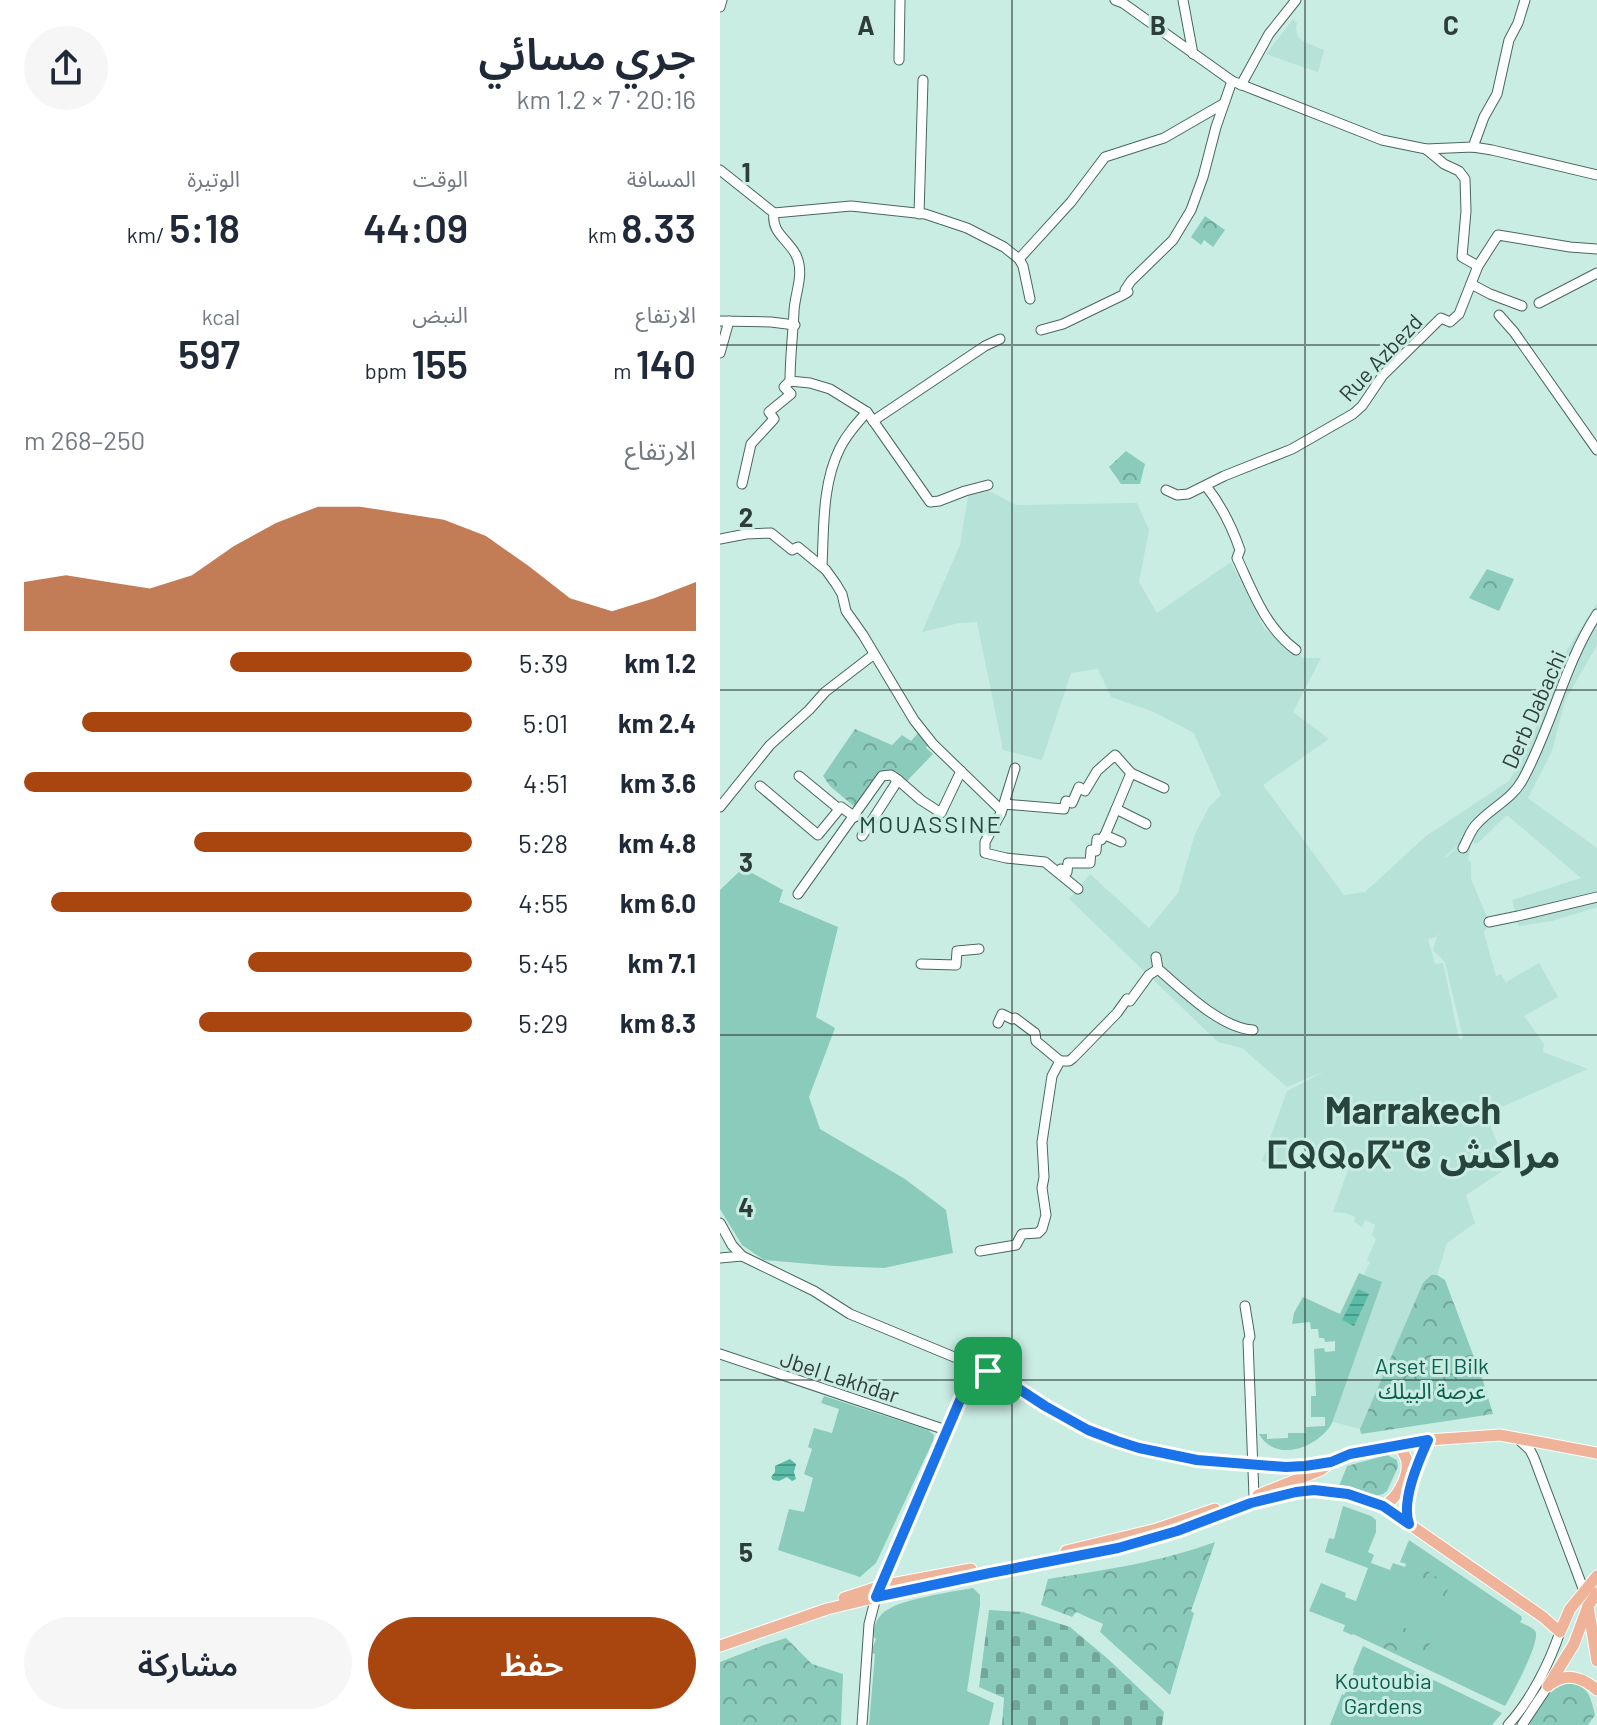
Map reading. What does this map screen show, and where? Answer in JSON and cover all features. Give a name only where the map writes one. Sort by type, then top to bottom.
[{"type":"main road","points":[[720,1639],[878,1592],[1157,1529],[1321,1470],[1350,1454],[1428,1440],[1500,1435],[1597,1453]]},
{"type":"main road","points":[[1409,1524],[1406,1508],[1409,1492],[1428,1440]]},
{"type":"main road","points":[[1383,1506],[1398,1494],[1406,1469],[1407,1460],[1398,1445]]},
{"type":"main road","points":[[720,1646],[878,1592],[1118,1548],[1177,1531],[1251,1503],[1314,1490],[1335,1491],[1383,1506],[1560,1632],[1570,1609],[1597,1576]]},
{"type":"main road","points":[[1548,1686],[1574,1644],[1588,1606],[1597,1593]]},
{"type":"main road","points":[[1588,1606],[1597,1661]]},
{"type":"main road","points":[[1548,1686],[1568,1676],[1580,1678],[1597,1690]]},
{"type":"street","points":[[720,7],[722,0]]},
{"type":"street","points":[[899,60],[900,0]]},
{"type":"street","points":[[1115,0],[1236,83],[1382,140],[1426,149],[1473,147],[1492,150],[1597,175]]},
{"type":"street","points":[[1183,0],[1193,54]]},
{"type":"street","points":[[1041,330],[1063,324],[1128,292],[1125,290],[1131,281],[1173,240],[1191,210],[1223,104],[1269,34],[1296,0]]},
{"type":"street","points":[[1473,147],[1497,94],[1509,40],[1525,0]]},
{"type":"street","points":[[919,214],[916,145],[923,80]]},
{"type":"street","points":[[1019,259],[1078,193],[1105,157],[1164,138],[1223,104]]},
{"type":"street","points":[[1426,149],[1463,175],[1467,189],[1462,257],[1478,266]]},
{"type":"street","points":[[720,170],[774,213],[851,206],[925,214],[978,233],[1019,259],[1030,299]]},
{"type":"street","points":[[742,484],[751,444],[774,419],[769,412],[791,394],[784,387],[790,381],[800,272],[797,257],[776,229],[774,213]]},
{"type":"street","name":"Rue Azbezd","points":[[1166,490],[1172,494],[1188,494],[1292,449],[1353,414],[1362,406],[1375,384],[1441,318],[1450,322],[1459,314],[1478,266],[1498,235],[1597,249]]},
{"type":"street","points":[[1539,303],[1597,273]]},
{"type":"street","points":[[1471,284],[1522,306]]},
{"type":"street","points":[[1499,315],[1597,450]]},
{"type":"street","points":[[720,353],[724,321],[795,325]]},
{"type":"street","points":[[822,566],[827,489],[832,465],[841,445],[870,417],[1000,339]]},
{"type":"street","points":[[790,381],[830,389],[870,417],[932,503],[988,485]]},
{"type":"street","points":[[1206,486],[1216,498],[1234,534],[1240,550],[1237,558],[1267,619],[1281,639],[1296,650]]},
{"type":"street","points":[[720,539],[771,533],[792,550],[798,547],[822,566],[840,590],[846,611],[914,720],[933,744],[1003,807],[1064,809],[1066,801],[1072,803],[1079,787],[1085,791],[1097,771],[1115,755],[1131,773],[1164,788]]},
{"type":"street","name":"Derb Dabachi","points":[[1463,848],[1475,826],[1510,797],[1520,784],[1597,614]]},
{"type":"street","points":[[720,807],[770,745],[825,692],[873,655]]},
{"type":"street","points":[[1015,768],[1003,807],[985,842],[985,853],[1045,862],[1078,889]]},
{"type":"street","points":[[798,894],[882,776],[891,775],[941,813],[961,771]]},
{"type":"street","points":[[1059,873],[1061,869],[1067,872],[1068,863],[1090,863],[1091,850],[1096,851],[1097,839],[1101,840],[1105,835],[1131,773]]},
{"type":"street","points":[[799,776],[839,809]]},
{"type":"street","points":[[862,836],[898,780]]},
{"type":"street","points":[[760,786],[818,835],[843,807],[855,817]]},
{"type":"street","points":[[1116,809],[1146,824]]},
{"type":"street","points":[[1105,835],[1121,842]]},
{"type":"street","points":[[1489,922],[1597,897]]},
{"type":"street","points":[[921,964],[956,965],[957,951],[979,949]]},
{"type":"street","points":[[1156,957],[1158,969],[1216,1015],[1241,1029],[1253,1030]]},
{"type":"street","points":[[998,1023],[1002,1014],[1015,1018],[1035,1033],[1036,1041],[1060,1061],[1069,1061],[1158,969]]},
{"type":"street","points":[[980,1251],[1016,1245],[1022,1234],[1037,1234],[1042,1229],[1046,1215],[1042,1188],[1042,1142],[1052,1076],[1060,1061]]},
{"type":"street","points":[[720,1223],[742,1256],[814,1291],[850,1314],[1004,1379],[1069,1419],[1117,1441],[1197,1460],[1286,1467],[1331,1462]]},
{"type":"street","points":[[720,1258],[742,1256]]},
{"type":"street","points":[[1248,1341],[1254,1496]]},
{"type":"street","name":"Jbel Lakhdar","points":[[720,1354],[949,1431]]},
{"type":"street","points":[[862,1725],[869,1624],[878,1592],[975,1365]]},
{"type":"street","points":[[1517,1437],[1534,1458],[1584,1591]]},
{"type":"street","points":[[1508,1725],[1541,1674],[1560,1632]]},
{"type":"street","points":[[1522,1725],[1548,1686]]},
{"type":"shaded area","points":[[1293,19],[1297,23],[1298,37],[1324,50],[1318,72],[1266,54]]},
{"type":"shaded area","points":[[969,490],[987,490],[1016,505],[1137,503],[1149,530],[1139,582],[1157,613],[1231,562],[1264,628],[1302,658],[1321,658],[1293,712],[1329,739],[1263,785],[1344,895],[1365,892],[1426,836],[1509,781],[1525,754],[1567,650],[1597,603],[1597,645],[1565,701],[1552,751],[1528,798],[1597,848],[1597,907],[1552,921],[1519,926],[1512,900],[1581,878],[1507,815],[1477,844],[1461,836],[1463,840],[1445,857],[1465,840],[1471,844],[1468,860],[1471,862],[1471,879],[1489,922],[1484,933],[1496,976],[1501,974],[1507,985],[1506,982],[1539,963],[1558,997],[1524,1016],[1544,1044],[1543,1052],[1588,1069],[1486,1114],[1507,1168],[1466,1195],[1475,1223],[1447,1243],[1437,1275],[1431,1275],[1423,1284],[1360,1429],[1333,1422],[1381,1282],[1364,1274],[1376,1239],[1372,1235],[1375,1225],[1365,1220],[1362,1227],[1354,1222],[1355,1217],[1333,1212],[1351,1161],[1318,1146],[1314,1151],[1293,1141],[1288,1151],[1292,1154],[1284,1170],[1262,1161],[1287,1091],[1325,1071],[1287,1087],[1242,1048],[1218,1042],[1069,899],[1090,874],[1149,928],[1178,893],[1195,834],[1209,807],[1221,795],[1194,733],[1154,712],[1111,697],[1098,669],[1071,673],[1042,760],[1003,750],[977,622],[922,632],[960,545]],"holes":[[[1440,932],[1433,950],[1445,962],[1463,1038],[1459,1039],[1443,963],[1435,964],[1428,939]]]},
{"type":"shaded area","points":[[1358,1289],[1369,1294],[1354,1326],[1342,1320]]},
{"type":"shaded area","points":[[790,1459],[796,1464],[796,1479],[773,1480],[771,1477],[775,1466]]},
{"type":"green space","points":[[1205,216],[1225,230],[1213,247],[1204,240],[1201,245],[1191,237]]},
{"type":"green space","points":[[1126,451],[1145,464],[1140,484],[1121,484],[1109,467]]},
{"type":"green space","points":[[1487,569],[1514,579],[1499,611],[1469,598]]},
{"type":"green space","points":[[855,729],[892,745],[902,735],[911,741],[918,733],[933,754],[905,783],[890,774],[857,809],[823,776]]},
{"type":"green space","points":[[743,868],[783,890],[779,902],[838,927],[816,1017],[835,1028],[809,1097],[820,1129],[905,1179],[946,1210],[953,1253],[884,1268],[764,1260],[742,1245],[720,1209],[720,890]]},
{"type":"green space","points":[[1359,1273],[1382,1282],[1332,1423],[1318,1439],[1297,1449],[1286,1450],[1266,1443],[1259,1434],[1267,1434],[1267,1439],[1288,1438],[1288,1433],[1306,1433],[1306,1427],[1325,1426],[1325,1417],[1311,1417],[1311,1396],[1316,1396],[1314,1349],[1335,1351],[1335,1341],[1325,1342],[1324,1338],[1319,1338],[1318,1329],[1311,1329],[1310,1322],[1292,1324],[1294,1313],[1303,1297],[1340,1314]]},
{"type":"green space","name":"Arset El Bilk عرصة البيلك","points":[[1431,1275],[1445,1280],[1493,1414],[1361,1434],[1360,1429],[1423,1283]]},
{"type":"green space","points":[[824,1396],[928,1430],[934,1435],[876,1563],[860,1577],[778,1550],[789,1509],[804,1512],[813,1478],[804,1474],[812,1449],[808,1447],[814,1428],[832,1433],[839,1409],[821,1403]]},
{"type":"green space","points":[[1387,1455],[1397,1460],[1398,1467],[1383,1494],[1375,1496],[1339,1486],[1347,1466]]},
{"type":"green space","points":[[1343,1506],[1376,1520],[1376,1532],[1368,1552],[1374,1555],[1371,1563],[1390,1570],[1393,1563],[1405,1567],[1406,1564],[1400,1562],[1409,1540],[1521,1616],[1520,1622],[1535,1631],[1536,1639],[1529,1658],[1505,1706],[1343,1631],[1345,1625],[1309,1611],[1321,1583],[1346,1593],[1345,1597],[1356,1601],[1368,1568],[1325,1552],[1329,1538],[1334,1539]]},
{"type":"green space","points":[[1215,1542],[1191,1611],[1194,1613],[1170,1695],[1100,1632],[1103,1624],[1076,1612],[1072,1617],[1041,1605],[1048,1579],[1153,1560]]},
{"type":"green space","points":[[1407,1564],[1429,1572],[1450,1586],[1443,1599],[1399,1577]]},
{"type":"green space","points":[[973,1588],[980,1595],[980,1605],[967,1691],[994,1703],[989,1725],[869,1725],[875,1654],[871,1653],[876,1639],[872,1635],[879,1617],[902,1603]]},
{"type":"green space","points":[[989,1610],[1023,1612],[1070,1627],[1164,1712],[1162,1725],[1002,1725],[1004,1698],[979,1687]]},
{"type":"green space","points":[[1395,1625],[1414,1631],[1430,1643],[1419,1665],[1376,1644],[1385,1629]]},
{"type":"green space","points":[[786,1638],[812,1664],[843,1674],[841,1725],[720,1725],[720,1662]]},
{"type":"green space","name":"Koutoubia Gardens","points":[[1363,1646],[1502,1713],[1492,1725],[1330,1725],[1342,1694],[1349,1686]]},
{"type":"green space","points":[[1570,1683],[1585,1690],[1590,1698],[1595,1715],[1588,1725],[1530,1725],[1546,1698]]},
{"type":"district","name":"MOUASSINE","points":[[931,823]]},
{"type":"district","name":"Marrakech ⵎⵕⵕⴰⴽⵯⵛ مراكش","points":[[1413,1131]]},
{"type":"route","points":[[975,1365],[988,1371],[1088,1430],[1139,1448],[1197,1460],[1305,1466],[1331,1462],[1350,1454],[1428,1440],[1409,1492],[1406,1515],[1409,1524],[1383,1506],[1348,1494],[1314,1490],[1296,1492],[1251,1503],[1177,1531],[1118,1548],[876,1597],[975,1365]]}]
